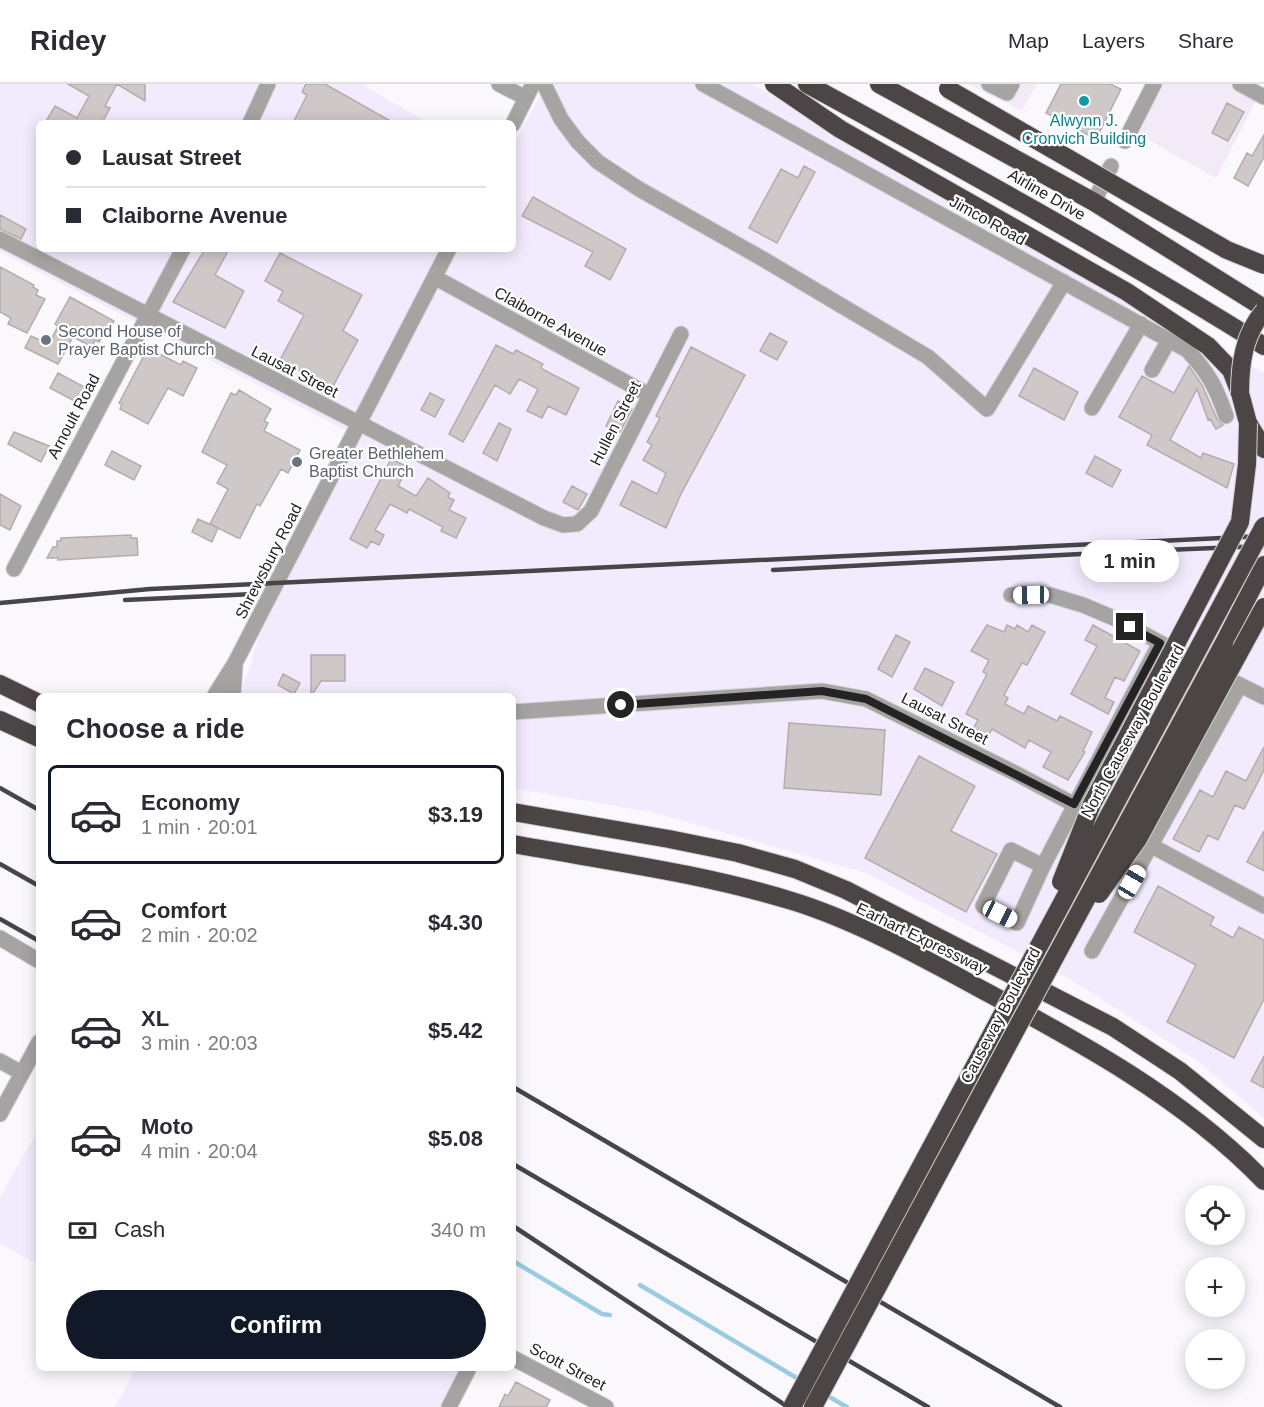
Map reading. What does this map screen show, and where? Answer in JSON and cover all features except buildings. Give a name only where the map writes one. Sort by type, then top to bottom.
[{"type":"highway","points":[[774,84],[883,155],[1127,292],[1209,346],[1231,370],[1240,393],[1248,423],[1247,464],[1240,522],[1092,804],[1033,954]]},
{"type":"highway","name":"Airline Drive","points":[[807,84],[1065,227],[1264,346]]},
{"type":"highway","name":"Airline Drive","points":[[879,84],[1094,202],[1264,310]]},
{"type":"highway","points":[[943,87],[1227,250],[1264,265]]},
{"type":"highway","points":[[1240,393],[1243,353],[1250,334],[1264,310]]},
{"type":"highway","points":[[1248,423],[1264,449]]},
{"type":"highway","name":"North Causeway Boulevard","points":[[1033,954],[1264,526]]},
{"type":"highway","name":"Causeway Boulevard","points":[[813,1407],[1264,565]]},
{"type":"highway","points":[[1044,975],[1138,839],[1264,607]]},
{"type":"highway","points":[[0,684],[36,701]]},
{"type":"highway","points":[[0,720],[36,737]]},
{"type":"highway","name":"Earhart Expressway","points":[[516,813],[738,853],[795,869],[846,890],[1113,1027],[1180,1071],[1264,1140]]},
{"type":"highway","name":"Earhart Expressway","points":[[516,845],[712,879],[795,902],[899,946],[1060,1030],[1169,1101],[1238,1154],[1264,1181]]},
{"type":"highway","name":"Causeway Boulevard","points":[[792,1407],[1033,954]]},
{"type":"street","points":[[251,120],[268,84]]},
{"type":"street","points":[[499,84],[526,98]]},
{"type":"street","points":[[515,120],[533,84]]},
{"type":"street","points":[[544,84],[561,119],[578,142],[598,162],[639,189],[763,259],[928,357],[987,409],[1064,282]]},
{"type":"street","name":"Jimco Road","points":[[703,84],[1187,350],[1205,368],[1215,386],[1226,416]]},
{"type":"street","points":[[989,84],[1007,93],[1012,84]]},
{"type":"street","points":[[1125,141],[1154,84]]},
{"type":"street","points":[[1240,84],[1264,97]]},
{"type":"street","points":[[1094,202],[1111,166]]},
{"type":"street","name":"Lausat Street","points":[[0,239],[36,251]]},
{"type":"street","name":"Lausat Street","points":[[38,252],[147,315],[544,518],[563,525],[577,524]]},
{"type":"street","name":"Arnoult Road","points":[[14,569],[181,252]]},
{"type":"street","name":"Shrewsbury Road","points":[[216,693],[235,663],[436,278],[444,252]]},
{"type":"street","name":"Claiborne Avenue","points":[[436,278],[649,395]]},
{"type":"street","points":[[1092,408],[1141,324]]},
{"type":"street","name":"Hullen Street","points":[[577,524],[591,511],[681,334]]},
{"type":"street","points":[[1152,370],[1169,340]]},
{"type":"street","points":[[1011,595],[1050,595],[1083,605],[1116,619],[1264,697]]},
{"type":"street","points":[[1043,866],[1011,850],[983,906],[1017,923],[1074,804],[1160,643]]},
{"type":"street","points":[[233,693],[235,663]]},
{"type":"street","points":[[1092,951],[1152,847],[1240,685]]},
{"type":"street","name":"Lausat Street","points":[[516,712],[822,691],[866,699],[1074,804],[1264,906]]},
{"type":"street","points":[[0,938],[36,959]]},
{"type":"street","points":[[0,1114],[36,1047]]},
{"type":"street","points":[[0,1061],[22,1073]]},
{"type":"street","name":"Scott Street","points":[[516,1360],[606,1407]]},
{"type":"street","points":[[449,1407],[467,1371]]},
{"type":"shaded area","points":[[0,84],[362,84],[423,120],[36,120],[36,252],[516,252],[516,140],[547,84],[752,84],[1264,373],[1264,1118],[1195,1059],[1070,979],[866,873],[655,813],[516,789],[516,693],[241,693],[278,577],[345,430],[0,252]]},
{"type":"shaded area","points":[[968,84],[1037,84],[1022,111]]},
{"type":"shaded area","points":[[1159,84],[1229,84],[1257,99],[1216,178],[1134,132]]},
{"type":"shaded area","points":[[36,1133],[36,1263],[0,1244],[0,1197]]},
{"type":"shaded area","points":[[134,1371],[461,1371],[442,1407],[115,1407]]},
{"type":"waterway","points":[[516,1263],[602,1314],[610,1315]]},
{"type":"waterway","points":[[640,1285],[800,1380]]},
{"type":"waterway","points":[[826,1395],[847,1407]]},
{"type":"railway","points":[[0,603],[150,589],[1264,536]]},
{"type":"railway","points":[[1165,550],[1264,546]]},
{"type":"railway","points":[[773,570],[1081,554]]},
{"type":"railway","points":[[125,600],[254,594]]},
{"type":"railway","points":[[0,788],[36,808]]},
{"type":"railway","points":[[0,864],[36,884]]},
{"type":"railway","points":[[0,919],[36,939]]},
{"type":"railway","points":[[516,1089],[1060,1407]]},
{"type":"railway","points":[[516,1166],[928,1407]]},
{"type":"railway","points":[[516,1228],[788,1407]]},
{"type":"place","name":"Alwynn J. Cronvich Building","points":[[1084,101]]},
{"type":"place","name":"Second House of Prayer Baptist Church","points":[[46,340]]},
{"type":"place","name":"Greater Bethlehem Baptist Church","points":[[297,462]]},
{"type":"route","points":[[621,705],[822,691],[866,699],[1074,804],[1160,643],[1130,627]]}]
